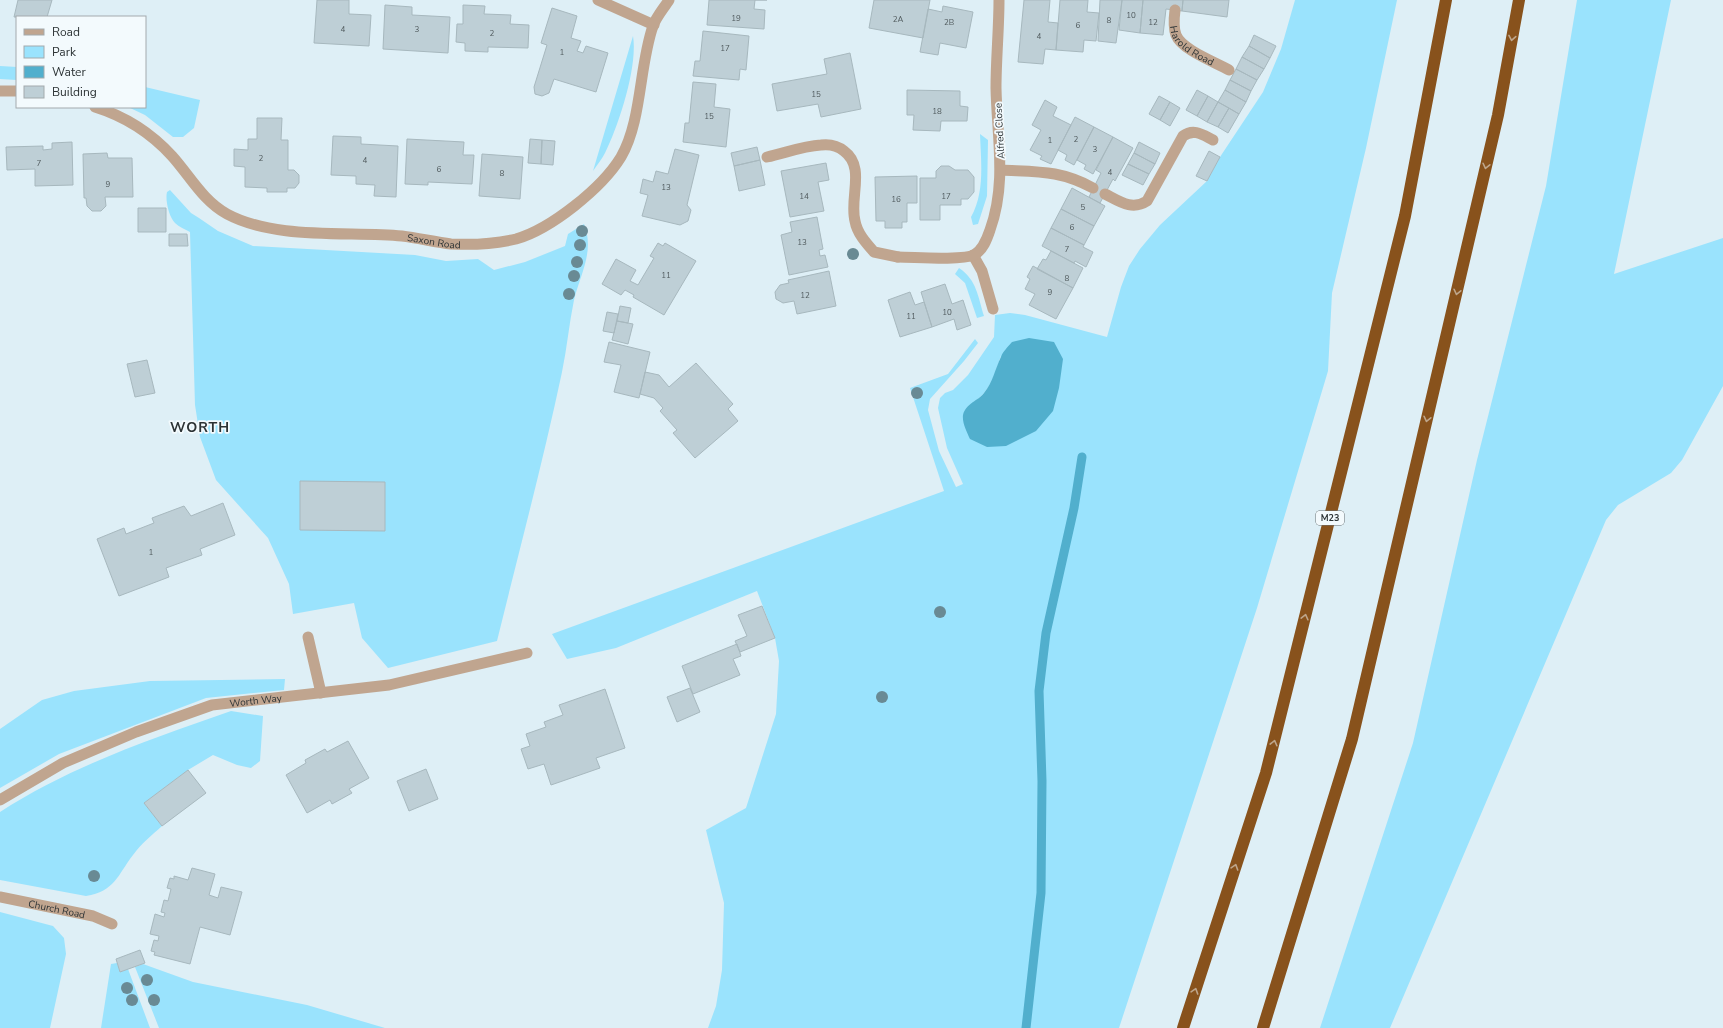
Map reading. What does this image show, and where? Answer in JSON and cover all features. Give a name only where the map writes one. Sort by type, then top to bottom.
[{"type":"highway","name":"M23","points":[[1183,1028],[1268,765],[1405,216],[1446,0]]},
{"type":"highway","points":[[1263,1028],[1352,739],[1498,115],[1519,0]]},
{"type":"street","points":[[598,0],[654,25]]},
{"type":"street","name":"Saxon Road","points":[[97,108],[140,128],[172,156],[200,192],[214,206],[228,215],[247,222],[287,230],[402,236],[452,244],[493,244],[518,238],[544,227],[577,203],[608,175],[622,155],[632,129],[654,25],[669,0]]},
{"type":"street","name":"Alfred Close","points":[[974,255],[982,248],[993,223],[998,205],[1001,170],[996,88],[998,0]]},
{"type":"street","name":"Harold Road","points":[[1175,10],[1174,25],[1176,36],[1183,45],[1229,70]]},
{"type":"street","points":[[0,91],[16,91]]},
{"type":"street","points":[[1105,194],[1125,205],[1141,205],[1147,201],[1183,136],[1194,132],[1213,140]]},
{"type":"street","points":[[767,157],[820,145],[829,145],[841,148],[850,155],[855,166],[856,178],[853,208],[854,220],[858,231],[874,252],[898,257],[959,257],[974,255],[982,271],[993,309]]},
{"type":"street","points":[[1001,170],[1059,174],[1079,180],[1094,188]]},
{"type":"street","points":[[308,637],[321,693]]},
{"type":"street","name":"Worth Way","points":[[0,800],[63,763],[136,732],[212,705],[389,685],[528,653]]},
{"type":"street","name":"Church Road","points":[[0,897],[93,916],[112,924]]},
{"type":"green space","points":[[1295,0],[1397,0],[1366,148],[1332,293],[1328,371],[1257,608],[1119,1028],[708,1028],[716,1006],[722,970],[724,903],[706,830],[746,808],[776,714],[779,661],[775,638],[757,591],[616,648],[567,659],[552,634],[944,491],[910,388],[948,374],[975,339],[978,343],[930,399],[928,410],[939,451],[956,487],[963,484],[947,448],[938,408],[940,398],[945,393],[953,390],[968,375],[994,337],[995,315],[1010,313],[1025,315],[1107,337],[1121,287],[1129,266],[1140,249],[1160,225],[1207,181],[1220,157],[1263,92],[1281,49]],"holes":[[[1001,355],[987,447],[967,408],[987,389]]]},
{"type":"green space","points":[[1577,0],[1671,0],[1614,274],[1723,238],[1723,386],[1682,460],[1671,473],[1618,505],[1606,520],[1390,1028],[1320,1028],[1413,743],[1477,460],[1546,186]]},
{"type":"green space","points":[[633,36],[633,63],[621,112],[605,153],[593,171]]},
{"type":"green space","points":[[0,66],[16,67],[16,80],[0,79]]},
{"type":"green space","points":[[146,87],[200,100],[194,128],[183,137],[173,137],[145,115],[130,108],[146,108]]},
{"type":"green space","points":[[980,134],[988,140],[987,196],[978,224],[973,225],[971,217],[978,197],[981,177]]},
{"type":"green space","points":[[170,190],[191,213],[218,231],[253,246],[415,255],[446,261],[478,259],[494,270],[525,262],[565,246],[568,234],[584,224],[588,244],[585,263],[574,300],[562,372],[547,439],[497,641],[388,668],[362,638],[354,603],[293,614],[289,584],[268,538],[216,480],[200,437],[195,405],[190,232],[180,227],[171,217],[167,199],[167,192]]},
{"type":"green space","points":[[959,268],[970,278],[973,283],[984,316],[977,318],[965,283],[955,274]]},
{"type":"green space","points":[[285,679],[284,690],[206,698],[59,754],[0,788],[0,729],[42,700],[74,691],[150,681]]},
{"type":"green space","points":[[231,711],[263,716],[260,761],[251,768],[237,765],[213,755],[188,770],[144,803],[162,826],[140,847],[119,876],[109,886],[96,894],[86,896],[0,880],[0,812],[83,767],[141,743]]},
{"type":"green space","points":[[0,912],[53,926],[64,938],[66,954],[50,1028],[0,1028]]},
{"type":"green space","points":[[117,963],[120,972],[128,969],[150,1028],[101,1028],[111,964]]},
{"type":"green space","points":[[143,964],[193,982],[307,1005],[385,1028],[159,1028],[135,967]]},
{"type":"water","points":[[1029,338],[1054,342],[1063,359],[1059,388],[1053,411],[1036,431],[1006,446],[987,447],[970,439],[963,421],[965,411],[969,405],[981,396],[987,389],[1004,351],[1012,342]]},
{"type":"building","points":[[18,0],[52,0],[47,16],[14,17]]},
{"type":"building","points":[[317,0],[349,0],[349,14],[371,15],[369,46],[314,43]]},
{"type":"building","points":[[709,0],[755,0],[754,9],[765,10],[764,29],[707,25]]},
{"type":"building","points":[[874,0],[930,0],[923,38],[869,28]]},
{"type":"building","points":[[1024,0],[1050,0],[1048,22],[1058,23],[1056,50],[1045,49],[1043,64],[1018,62]]},
{"type":"building","points":[[1060,0],[1088,0],[1087,12],[1099,13],[1096,41],[1084,40],[1083,52],[1056,50]]},
{"type":"building","points":[[1100,0],[1122,0],[1116,43],[1098,41]]},
{"type":"building","points":[[1122,0],[1143,0],[1140,33],[1119,30]]},
{"type":"building","points":[[1143,0],[1183,0],[1182,11],[1166,9],[1163,35],[1140,33]]},
{"type":"building","points":[[1183,0],[1229,0],[1227,17],[1182,11]]},
{"type":"building","points":[[385,5],[412,7],[412,15],[450,17],[448,53],[383,49]]},
{"type":"building","points":[[463,5],[485,6],[484,14],[511,15],[510,24],[529,25],[528,48],[488,47],[488,52],[465,51],[465,43],[456,42],[457,24],[463,24]]},
{"type":"building","points":[[943,6],[973,12],[966,48],[940,43],[938,55],[920,52],[928,9],[942,12]]},
{"type":"building","points":[[552,8],[577,16],[571,38],[581,41],[577,51],[583,53],[586,46],[608,53],[596,92],[554,79],[549,93],[542,96],[535,94],[534,87],[547,45],[541,43]]},
{"type":"building","points":[[703,31],[749,36],[746,70],[740,69],[739,80],[693,76],[695,61],[700,61]]},
{"type":"building","points":[[1254,35],[1276,46],[1270,58],[1249,46]]},
{"type":"building","points":[[1249,46],[1270,58],[1264,69],[1242,57]]},
{"type":"building","points":[[850,53],[861,109],[821,117],[818,104],[777,111],[772,84],[827,74],[824,59]]},
{"type":"building","points":[[1242,57],[1264,69],[1257,80],[1236,69]]},
{"type":"building","points":[[1236,69],[1257,80],[1251,91],[1230,80]]},
{"type":"building","points":[[1230,80],[1251,91],[1246,102],[1225,90]]},
{"type":"building","points":[[693,82],[716,84],[714,107],[730,109],[726,147],[683,142],[685,123],[689,123]]},
{"type":"building","points":[[907,90],[960,91],[960,106],[968,107],[967,121],[941,121],[940,131],[913,130],[914,115],[907,115]]},
{"type":"building","points":[[1197,90],[1208,96],[1197,116],[1186,110]]},
{"type":"building","points":[[1225,90],[1246,102],[1239,114],[1218,102]]},
{"type":"building","points":[[1159,96],[1170,102],[1160,120],[1149,114]]},
{"type":"building","points":[[1208,96],[1218,102],[1207,122],[1197,116]]},
{"type":"building","points":[[1045,100],[1057,107],[1053,116],[1071,125],[1051,164],[1040,159],[1042,156],[1030,150],[1041,130],[1032,125]]},
{"type":"building","points":[[1170,102],[1180,108],[1170,126],[1160,120]]},
{"type":"building","points":[[1218,102],[1229,108],[1218,127],[1207,122]]},
{"type":"building","points":[[1229,108],[1239,114],[1228,133],[1218,127]]},
{"type":"building","points":[[1075,117],[1094,127],[1074,165],[1065,160],[1067,155],[1058,150]]},
{"type":"building","points":[[257,118],[282,118],[281,140],[288,140],[288,170],[294,170],[299,175],[299,183],[295,188],[287,188],[287,192],[267,192],[267,188],[245,187],[245,167],[234,166],[234,149],[248,150],[248,139],[257,139]]},
{"type":"building","points":[[1094,127],[1113,137],[1093,174],[1084,169],[1086,165],[1077,160]]},
{"type":"building","points":[[333,136],[361,137],[361,144],[398,146],[396,197],[374,196],[375,185],[356,184],[356,176],[331,175]]},
{"type":"building","points":[[1113,137],[1133,148],[1115,181],[1113,179],[1100,203],[1089,197],[1101,173],[1096,170]]},
{"type":"building","points":[[407,139],[464,142],[463,155],[474,155],[472,184],[428,182],[428,185],[405,184]]},
{"type":"building","points":[[530,139],[542,140],[541,164],[528,163]]},
{"type":"building","points":[[542,140],[555,141],[553,165],[541,164]]},
{"type":"building","points":[[72,142],[73,185],[35,186],[35,169],[7,170],[6,147],[43,146],[43,150],[52,149],[52,143]]},
{"type":"building","points":[[1139,142],[1160,153],[1155,164],[1134,153]]},
{"type":"building","points":[[757,147],[760,160],[734,166],[731,153]]},
{"type":"building","points":[[675,149],[699,155],[687,205],[691,210],[688,221],[680,225],[642,216],[648,195],[640,193],[643,179],[653,182],[656,171],[668,174]]},
{"type":"building","points":[[1209,151],[1220,157],[1207,181],[1196,176]]},
{"type":"building","points":[[107,153],[108,158],[132,158],[133,197],[105,197],[106,206],[101,211],[92,211],[87,206],[86,198],[84,198],[83,154]]},
{"type":"building","points":[[1134,153],[1155,164],[1149,174],[1128,164]]},
{"type":"building","points":[[482,154],[523,157],[520,199],[479,196]]},
{"type":"building","points":[[760,160],[765,185],[739,191],[734,166]]},
{"type":"building","points":[[826,163],[829,180],[818,182],[824,211],[790,217],[781,171]]},
{"type":"building","points":[[1128,164],[1149,174],[1143,185],[1122,175]]},
{"type":"building","points":[[941,166],[949,166],[955,170],[968,170],[974,177],[974,192],[968,199],[961,199],[961,205],[940,205],[940,220],[920,220],[920,178],[936,178],[936,171]]},
{"type":"building","points":[[917,176],[917,203],[907,203],[907,222],[902,222],[902,228],[885,228],[885,221],[876,221],[875,177]]},
{"type":"building","points":[[1072,188],[1105,206],[1094,226],[1061,209]]},
{"type":"building","points":[[138,208],[166,208],[166,232],[138,232]]},
{"type":"building","points":[[1061,209],[1094,226],[1084,245],[1051,228]]},
{"type":"building","points":[[817,217],[823,249],[819,250],[820,256],[825,255],[828,267],[789,275],[781,235],[792,232],[790,222]]},
{"type":"building","points":[[1051,228],[1084,245],[1083,247],[1093,252],[1086,267],[1075,261],[1074,263],[1042,246]]},
{"type":"building","points":[[169,234],[187,234],[188,246],[169,246]]},
{"type":"building","points":[[658,243],[663,246],[665,243],[696,261],[664,315],[633,297],[634,295],[625,290],[621,295],[602,284],[616,259],[636,270],[630,281],[638,285],[654,258],[650,256]]},
{"type":"building","points":[[1051,251],[1083,268],[1073,288],[1037,269],[1043,259],[1046,260]]},
{"type":"building","points":[[1033,266],[1073,288],[1056,319],[1029,305],[1035,294],[1025,289],[1030,279],[1027,277]]},
{"type":"building","points":[[829,271],[836,306],[797,314],[794,301],[783,303],[776,299],[775,292],[780,285],[789,283],[788,280]]},
{"type":"building","points":[[945,284],[952,304],[963,300],[971,325],[957,330],[954,319],[932,327],[921,292]]},
{"type":"building","points":[[910,292],[915,305],[924,302],[932,327],[900,337],[888,300]]},
{"type":"building","points":[[620,306],[631,308],[628,323],[617,321]]},
{"type":"building","points":[[607,312],[618,314],[614,333],[603,331]]},
{"type":"building","points":[[617,321],[633,324],[628,344],[612,340]]},
{"type":"building","points":[[609,342],[650,352],[639,398],[614,392],[621,365],[604,362]]},
{"type":"building","points":[[147,360],[155,393],[135,397],[127,364]]},
{"type":"building","points":[[696,363],[733,404],[728,409],[738,421],[695,458],[673,433],[677,430],[660,411],[663,408],[654,398],[640,394],[645,372],[659,375],[669,387]]},
{"type":"building","points":[[300,481],[385,482],[385,531],[300,530]]},
{"type":"building","points":[[223,503],[235,535],[200,549],[202,555],[166,568],[169,577],[119,596],[97,539],[124,528],[126,534],[154,523],[152,518],[184,506],[191,516]]},
{"type":"building","points":[[762,606],[775,638],[740,652],[735,641],[747,636],[738,615]]},
{"type":"building","points":[[737,644],[741,656],[733,659],[740,675],[693,694],[682,666]]},
{"type":"building","points":[[690,688],[700,712],[677,722],[667,697]]},
{"type":"building","points":[[605,689],[625,748],[596,758],[600,768],[551,785],[544,764],[528,769],[521,749],[530,746],[526,734],[546,727],[544,722],[563,715],[559,705]]},
{"type":"building","points":[[348,741],[369,778],[349,789],[352,793],[332,804],[330,800],[307,813],[286,775],[306,763],[305,760],[325,749],[327,752]]},
{"type":"building","points":[[426,769],[438,799],[409,811],[397,781]]},
{"type":"building","points":[[188,770],[206,793],[162,826],[144,803]]},
{"type":"building","points":[[192,868],[215,874],[209,895],[218,898],[221,887],[242,892],[230,935],[200,927],[190,964],[154,955],[155,952],[151,951],[154,940],[158,941],[159,936],[150,934],[155,914],[164,917],[165,913],[161,912],[164,900],[168,901],[171,889],[167,888],[170,878],[174,879],[174,876],[188,880]]},
{"type":"building","points":[[140,950],[145,963],[120,972],[116,959]]},
{"type":"waterway","points":[[1026,1028],[1041,893],[1042,781],[1039,691],[1046,633],[1074,508],[1082,457]]},
{"type":"district","name":"WORTH","points":[[200,427]]}]
